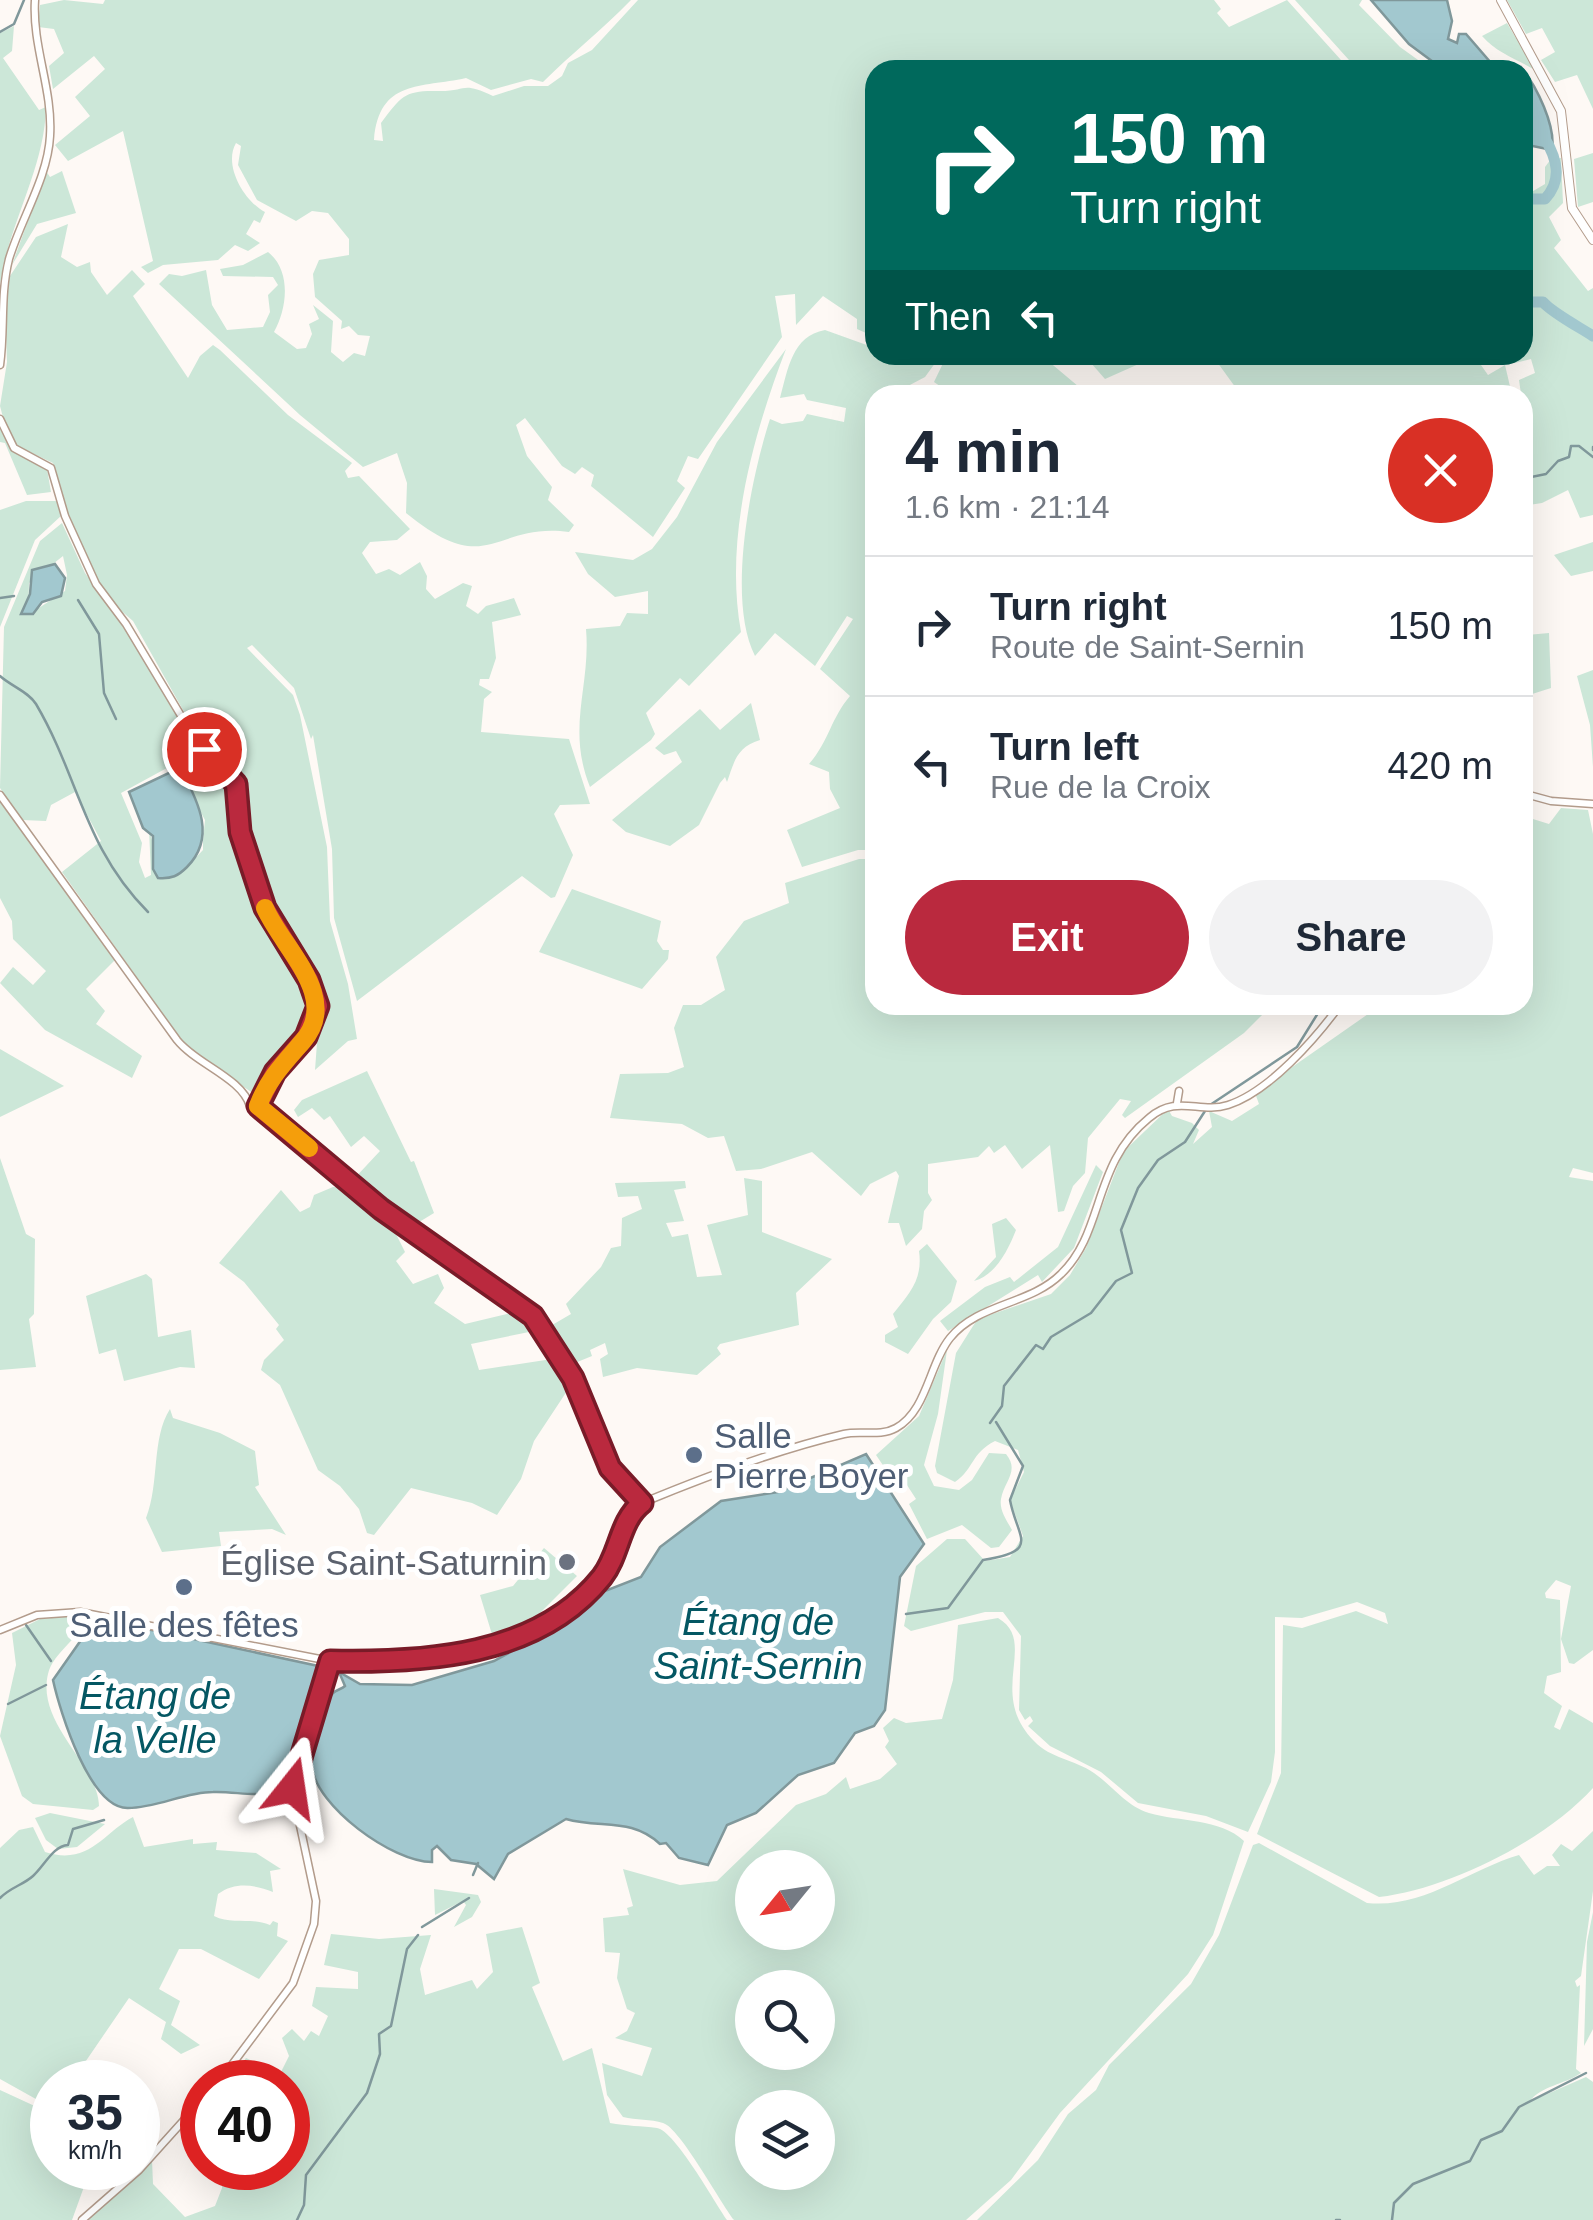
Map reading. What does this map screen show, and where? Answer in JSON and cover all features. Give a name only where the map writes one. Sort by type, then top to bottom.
[{"type":"main road","points":[[1501,0],[1553,92],[1567,154],[1572,208],[1593,240]]},
{"type":"street","points":[[0,366],[1,305],[9,261],[50,136],[49,94],[33,32],[34,0]]},
{"type":"street","points":[[0,419],[14,448],[51,468],[64,516],[96,584],[126,624],[195,739],[236,784],[240,832],[265,908],[309,980],[318,1006],[306,1037],[275,1072],[254,1106]]},
{"type":"street","points":[[0,795],[185,1051],[242,1090],[254,1106],[381,1209],[533,1316],[573,1378],[608,1466],[642,1503]]},
{"type":"street","points":[[1533,796],[1593,804]]},
{"type":"street","points":[[0,1630],[37,1615],[80,1612],[330,1661],[437,1657],[530,1632],[602,1578],[630,1516],[642,1503],[773,1454],[848,1433],[881,1432],[900,1425],[912,1413],[944,1346],[959,1329],[1047,1286],[1067,1268],[1117,1150],[1150,1117],[1177,1103],[1215,1107],[1241,1098],[1300,1055],[1332,1015]]},
{"type":"street","points":[[1177,1103],[1180,1091]]},
{"type":"street","points":[[235,2060],[293,1983],[314,1924],[309,1858],[292,1802],[293,1782],[330,1661]]},
{"type":"street","points":[[82,2220],[139,2170],[180,2124]]},
{"type":"green space","points":[[64,0],[103,4],[105,0],[631,0],[543,82],[531,79],[491,90],[466,78],[418,86],[393,96],[378,120],[374,140],[383,141],[381,123],[411,93],[470,88],[493,96],[524,86],[548,86],[562,76],[568,63],[592,50],[638,0],[1214,0],[1221,9],[1217,13],[1229,27],[1287,0],[1341,60],[865,60],[865,333],[857,329],[857,319],[823,296],[796,325],[795,294],[775,296],[782,337],[698,459],[688,456],[677,481],[685,488],[653,537],[591,486],[594,475],[582,467],[575,474],[562,466],[525,418],[516,425],[527,456],[552,487],[548,500],[574,525],[569,532],[523,534],[474,546],[434,533],[406,513],[407,483],[397,453],[363,467],[300,415],[159,284],[169,274],[182,276],[206,270],[212,305],[227,330],[263,327],[270,312],[268,295],[278,285],[273,277],[223,276],[220,269],[243,265],[268,252],[281,269],[285,290],[274,332],[297,349],[306,348],[312,334],[309,324],[319,319],[313,305],[333,321],[331,352],[343,362],[354,353],[365,356],[370,336],[358,335],[349,326],[341,329],[342,321],[315,297],[313,274],[319,260],[349,255],[349,239],[328,213],[312,211],[296,221],[257,200],[238,165],[241,146],[236,143],[232,162],[238,182],[250,200],[265,212],[260,223],[254,220],[246,234],[260,243],[248,251],[235,245],[218,260],[163,265],[148,273],[141,267],[153,261],[123,131],[68,161],[55,145],[90,116],[75,97],[105,69],[94,56],[53,89],[49,66],[64,53],[54,29],[38,27],[40,5]]},
{"type":"green space","points":[[1295,0],[1362,0],[1359,5],[1418,60],[1349,60]]},
{"type":"green space","points":[[1507,0],[1593,0],[1593,109],[1577,75],[1555,82],[1541,60],[1555,52],[1542,28],[1526,34]]},
{"type":"green space","points":[[1507,23],[1529,60],[1516,60],[1482,36]]},
{"type":"green space","points":[[14,26],[12,51],[3,58],[39,110],[46,107],[40,152],[10,240],[0,285],[0,33]]},
{"type":"green space","points":[[1593,153],[1593,202],[1578,207],[1574,159]]},
{"type":"green space","points":[[1561,158],[1563,203],[1549,217],[1561,240],[1554,248],[1588,291],[1593,288],[1593,515],[1580,518],[1568,490],[1533,504],[1533,385],[1520,385],[1519,380],[1535,373],[1533,191],[1545,184],[1545,167],[1551,159]]},
{"type":"green space","points":[[46,171],[50,177],[62,171],[76,213],[37,224],[12,265]]},
{"type":"green space","points":[[68,224],[61,257],[77,267],[90,262],[91,272],[107,295],[132,270],[145,284],[133,296],[188,378],[200,356],[213,345],[288,415],[352,463],[345,471],[348,478],[359,476],[410,529],[397,540],[370,542],[362,553],[376,574],[389,569],[400,575],[420,562],[427,576],[426,589],[435,599],[463,583],[472,586],[466,606],[478,614],[486,606],[514,598],[521,615],[492,622],[496,658],[489,679],[480,679],[479,685],[492,692],[484,699],[481,732],[569,739],[590,804],[560,805],[554,814],[573,855],[555,897],[522,876],[357,1001],[334,918],[332,849],[313,735],[311,739],[294,688],[252,645],[247,648],[293,695],[327,847],[330,921],[348,984],[357,1039],[348,1041],[315,1070],[320,1002],[313,980],[268,908],[243,831],[241,784],[192,726],[133,621],[111,602],[92,570],[68,516],[53,463],[17,446],[5,425],[0,406],[7,362],[8,279],[36,237]]},
{"type":"green space","points":[[825,330],[865,344],[865,365],[934,365],[925,377],[910,385],[865,385],[865,850],[802,867],[787,830],[840,808],[830,789],[829,772],[809,764],[850,696],[820,669],[853,619],[847,616],[815,666],[775,633],[755,656],[742,603],[742,572],[749,505],[770,419],[782,424],[803,421],[807,414],[844,422],[846,408],[807,400],[804,394],[780,398],[793,355],[814,333]]},
{"type":"green space","points":[[786,349],[753,452],[739,524],[736,561],[741,632],[689,686],[680,678],[646,713],[655,734],[651,740],[590,787],[580,745],[586,629],[620,626],[627,613],[648,614],[648,591],[615,597],[588,574],[575,552],[633,560],[652,549],[677,517],[717,442]]},
{"type":"green space","points":[[942,365],[1053,365],[1077,385],[938,385],[934,382]]},
{"type":"green space","points":[[1093,365],[1136,365],[1105,379]]},
{"type":"green space","points":[[1219,365],[1481,365],[1488,375],[1505,365],[1510,385],[1234,385]]},
{"type":"green space","points":[[0,429],[14,452],[47,469],[51,492],[27,495],[5,443],[0,442]]},
{"type":"green space","points":[[26,501],[58,501],[62,515],[35,540],[0,627],[0,510]]},
{"type":"green space","points":[[62,523],[85,573],[134,640],[204,755],[165,769],[121,793],[142,843],[139,862],[145,878],[151,875],[149,829],[156,855],[179,875],[203,850],[205,820],[192,796],[187,767],[206,760],[230,783],[236,828],[259,904],[312,1000],[304,1027],[257,1096],[187,1048],[62,872],[101,841],[75,792],[51,805],[46,821],[22,820],[0,788],[4,627],[40,541]],"holes":[[[63,556],[65,591],[28,615],[29,583]]]},
{"type":"green space","points":[[1593,542],[1593,571],[1571,576],[1554,555]]},
{"type":"green space","points":[[1549,633],[1551,688],[1533,694],[1533,634]]},
{"type":"green space","points":[[1593,670],[1593,767],[1590,725],[1577,676]]},
{"type":"green space","points":[[751,703],[760,740],[737,756],[727,782],[725,777],[699,825],[670,846],[626,832],[612,820],[682,762],[676,751],[664,755],[655,748],[700,709],[720,730]]},
{"type":"green space","points":[[0,802],[115,960],[86,989],[105,1011],[96,1024],[142,1056],[132,1078],[45,1030],[0,983],[13,967],[33,985],[46,971],[13,939],[12,921],[0,898]]},
{"type":"green space","points":[[1561,808],[1588,810],[1593,834],[1593,1173],[1573,1168],[1569,1177],[1593,1181],[1593,1650],[1574,1664],[1569,1663],[1561,1639],[1571,1586],[1556,1580],[1545,1593],[1546,1598],[1560,1600],[1561,1672],[1547,1676],[1544,1693],[1562,1706],[1554,1727],[1560,1730],[1569,1709],[1593,1723],[1593,1788],[1550,1826],[1495,1859],[1435,1884],[1379,1897],[1257,1834],[1281,1773],[1283,1625],[1302,1628],[1356,1611],[1388,1624],[1385,1613],[1357,1602],[1302,1618],[1275,1617],[1275,1752],[1271,1782],[1248,1832],[1206,1816],[1138,1803],[1101,1772],[1050,1746],[1028,1726],[1033,1721],[1030,1716],[1025,1720],[1019,1710],[1021,1636],[1003,1612],[985,1612],[911,1631],[904,1626],[916,1566],[947,1539],[965,1539],[985,1561],[1010,1557],[1023,1536],[1010,1500],[1024,1472],[1018,1450],[995,1441],[981,1451],[955,1482],[937,1473],[935,1466],[956,1353],[978,1319],[1051,1294],[1070,1275],[1086,1248],[1123,1152],[1168,1109],[1172,1116],[1199,1130],[1193,1144],[1212,1127],[1209,1111],[1232,1121],[1259,1104],[1255,1093],[1367,1015],[1533,1015],[1533,819],[1549,824]]},
{"type":"green space","points":[[865,859],[865,1015],[1262,1015],[1244,1033],[1125,1118],[1122,1115],[1131,1101],[1120,1099],[1088,1138],[1085,1173],[1073,1186],[1064,1211],[1058,1212],[1050,1145],[1022,1169],[1005,1145],[994,1153],[989,1146],[978,1157],[928,1164],[928,1193],[932,1200],[924,1211],[922,1229],[906,1246],[899,1223],[888,1223],[899,1176],[896,1171],[870,1184],[861,1196],[812,1152],[761,1169],[736,1171],[724,1136],[708,1138],[682,1124],[610,1118],[620,1074],[668,1073],[684,1067],[674,1028],[683,1005],[701,1005],[725,990],[716,957],[744,921],[789,903],[785,883]]},
{"type":"green space","points":[[572,889],[661,921],[657,941],[663,950],[669,950],[668,959],[642,989],[539,952]]},
{"type":"green space","points":[[0,1049],[64,1086],[0,1117]]},
{"type":"green space","points":[[367,1071],[411,1162],[414,1161],[434,1213],[411,1227],[352,1181],[380,1151],[364,1136],[351,1147],[330,1116],[324,1120],[312,1108],[298,1117],[294,1110],[302,1100]]},
{"type":"green space","points":[[0,1158],[26,1234],[35,1239],[34,1314],[29,1319],[36,1367],[0,1370]]},
{"type":"green space","points":[[1096,1165],[1103,1172],[1074,1248],[1042,1282],[1038,1275],[948,1331],[940,1321],[985,1287],[1010,1277],[1014,1282],[1058,1247]]},
{"type":"green space","points":[[744,1178],[762,1181],[762,1232],[832,1259],[796,1293],[799,1325],[720,1344],[717,1348],[721,1354],[697,1375],[637,1368],[603,1377],[600,1359],[608,1354],[605,1343],[590,1350],[592,1356],[570,1365],[547,1328],[571,1314],[566,1304],[601,1267],[611,1248],[621,1246],[622,1218],[642,1209],[638,1196],[618,1197],[615,1183],[685,1181],[686,1188],[674,1190],[684,1221],[666,1223],[672,1237],[688,1234],[697,1277],[722,1275],[707,1225],[748,1215]]},
{"type":"green space","points":[[333,1187],[348,1188],[399,1227],[396,1234],[405,1252],[396,1261],[413,1284],[438,1274],[444,1288],[434,1303],[465,1324],[515,1312],[534,1331],[471,1344],[479,1370],[552,1359],[569,1388],[534,1441],[521,1479],[497,1515],[472,1503],[411,1488],[374,1535],[367,1533],[359,1509],[340,1486],[318,1470],[280,1385],[261,1370],[264,1360],[284,1340],[276,1329],[279,1325],[244,1282],[219,1263],[281,1190],[300,1212],[310,1207],[314,1195]]},
{"type":"green space","points":[[1006,1218],[1016,1230],[1009,1246],[995,1268],[974,1281],[996,1257],[992,1224]]},
{"type":"green space","points":[[927,1244],[957,1281],[951,1302],[933,1319],[908,1354],[885,1342],[885,1335],[898,1327],[893,1314],[914,1285],[919,1251]]},
{"type":"green space","points":[[146,1274],[152,1279],[158,1337],[191,1330],[195,1368],[180,1367],[124,1381],[116,1349],[99,1354],[86,1296]]},
{"type":"green space","points":[[947,1350],[938,1414],[924,1465],[934,1486],[959,1490],[972,1480],[989,1453],[1006,1454],[1012,1466],[1001,1503],[1012,1530],[999,1547],[991,1548],[962,1525],[927,1539],[909,1504],[916,1499],[905,1482],[897,1486],[876,1455],[919,1416]]},
{"type":"green space","points":[[170,1409],[173,1418],[220,1433],[255,1451],[259,1485],[255,1487],[286,1535],[272,1529],[219,1532],[221,1546],[162,1552],[146,1518],[160,1434]]},
{"type":"green space","points":[[544,1548],[577,1576],[538,1615],[541,1621],[494,1641],[480,1595],[513,1586]]},
{"type":"green space","points":[[88,1615],[51,1666],[47,1692],[59,1727],[96,1790],[99,1806],[93,1810],[33,1804],[22,1796],[0,1736],[16,1665],[12,1633],[40,1619]]},
{"type":"green space","points":[[998,1618],[1009,1628],[1014,1641],[1014,1705],[1020,1723],[1034,1741],[1094,1773],[1141,1810],[1211,1824],[1244,1841],[1213,1935],[1188,1974],[1060,2113],[1011,2180],[966,2220],[734,2220],[670,2128],[663,2123],[623,2117],[607,2095],[602,2063],[642,2076],[652,2048],[615,2038],[627,2031],[635,2013],[627,2009],[617,1978],[620,1953],[605,1952],[603,1918],[629,1915],[627,1908],[633,1906],[623,1869],[680,1885],[717,1881],[735,1864],[735,1950],[835,1950],[835,1850],[749,1850],[796,1805],[826,1794],[846,1777],[850,1789],[880,1779],[897,1764],[885,1747],[889,1741],[883,1728],[894,1718],[906,1723],[942,1719],[953,1680],[958,1625]]},
{"type":"green space","points":[[50,1813],[105,1824],[77,1847],[58,1849],[46,1840],[35,1818]]},
{"type":"green space","points":[[133,1817],[144,1847],[193,1839],[193,1844],[217,1842],[216,1850],[256,1853],[281,1869],[270,1871],[273,1892],[246,1886],[218,1894],[214,1916],[270,1925],[273,1921],[278,1923],[277,1936],[288,1941],[259,1979],[201,1949],[179,1949],[159,1989],[180,2001],[171,2025],[200,2045],[181,2054],[161,2039],[166,2022],[129,1998],[87,2060],[30,2060],[30,2096],[0,2079],[0,1848],[19,1830],[33,1827],[45,1852],[73,1855],[94,1846]]},
{"type":"green space","points":[[1593,1831],[1593,1891],[1581,1976],[1575,1981],[1577,1987],[1580,1985],[1576,2069],[1581,2073],[1540,2092],[1529,2102],[1586,2077],[1593,2082],[1593,2220],[977,2220],[1038,2160],[1068,2114],[1096,2090],[1109,2065],[1191,1984],[1219,1935],[1253,1845],[1259,1843],[1367,1903],[1388,1903],[1426,1894],[1519,1855],[1534,1875],[1547,1866],[1560,1866],[1552,1855],[1561,1844],[1572,1851]]},
{"type":"green space","points":[[434,1889],[478,1895],[481,1902],[472,1917],[454,1927],[466,1905],[463,1901],[435,1915]]},
{"type":"green space","points":[[1593,1912],[1593,2029],[1584,2046],[1587,1942]]},
{"type":"green space","points":[[522,1927],[540,1983],[532,1987],[563,2061],[592,2048],[610,2123],[665,2132],[727,2220],[88,2220],[120,2190],[159,2190],[185,2217],[215,2206],[221,2190],[310,2190],[310,2060],[287,2060],[282,2038],[292,2029],[304,2041],[311,2031],[319,2036],[328,2016],[312,2006],[316,1987],[358,1989],[358,1972],[324,1965],[331,1934],[379,1939],[431,1935],[420,1969],[425,1995],[472,1980],[477,1989],[493,1972],[486,1934]]},
{"type":"green space","points":[[0,2090],[30,2104],[30,2190],[83,2190],[72,2220],[0,2220]]},
{"type":"water","points":[[1371,0],[1447,0],[1452,21],[1448,39],[1457,43],[1459,34],[1466,34],[1489,60],[1431,60],[1409,44]]},
{"type":"water","points":[[1533,86],[1548,118],[1552,150],[1533,146]]},
{"type":"water","points":[[55,564],[65,578],[61,596],[42,602],[33,614],[21,614],[30,594],[32,570]]},
{"type":"water","points":[[173,771],[182,771],[188,783],[199,808],[203,832],[196,856],[187,867],[174,876],[158,878],[153,869],[153,836],[143,828],[129,792]]},
{"type":"water","name":"Étang de Saint-Sernin","points":[[866,1454],[924,1544],[900,1577],[885,1710],[874,1726],[855,1733],[834,1763],[798,1775],[756,1813],[727,1825],[708,1865],[679,1858],[666,1843],[660,1844],[638,1830],[566,1819],[508,1854],[494,1879],[476,1864],[451,1860],[437,1846],[432,1850],[432,1862],[397,1853],[341,1814],[317,1782],[312,1767],[314,1752],[330,1698],[345,1686],[339,1672],[360,1684],[412,1685],[494,1661],[545,1633],[592,1596],[641,1577],[660,1547],[721,1501],[778,1492]]},
{"type":"water","name":"Étang de la Velle","points":[[105,1620],[323,1667],[288,1785],[269,1793],[202,1793],[128,1808],[114,1804],[101,1793],[79,1756],[53,1680],[86,1633]]},
{"type":"waterway","points":[[0,32],[14,24],[24,0]]},
{"type":"waterway","points":[[1533,137],[1544,137],[1556,169],[1551,192],[1545,199],[1533,199]]},
{"type":"waterway","points":[[1533,302],[1543,302],[1593,336]]},
{"type":"waterway","points":[[1533,477],[1546,474],[1558,461],[1569,457],[1571,446],[1579,446],[1593,457]]},
{"type":"waterway","points":[[0,598],[14,596]]},
{"type":"waterway","points":[[78,600],[99,634],[104,693],[116,719]]},
{"type":"waterway","points":[[0,676],[36,704],[96,837],[127,888],[148,912]]},
{"type":"waterway","points":[[1210,1105],[1297,1047],[1317,1015]]},
{"type":"waterway","points":[[990,1423],[1002,1406],[1004,1386],[1036,1345],[1043,1349],[1051,1337],[1091,1313],[1116,1281],[1132,1273],[1121,1230],[1138,1188],[1158,1160],[1185,1142],[1205,1111]]},
{"type":"waterway","points":[[906,1614],[948,1608],[983,1560],[1019,1547],[1020,1533],[1010,1500],[1023,1466],[996,1422]]},
{"type":"waterway","points":[[26,1625],[51,1661]]},
{"type":"waterway","points":[[8,1704],[46,1685]]},
{"type":"waterway","points":[[0,1898],[68,1845],[73,1829],[104,1820]]},
{"type":"waterway","points":[[473,1875],[478,1863]]},
{"type":"waterway","points":[[422,1927],[469,1898]]},
{"type":"waterway","points":[[297,2220],[304,2205],[306,2175],[367,2093],[380,2054],[379,2034],[391,2026],[407,1949],[418,1935]]},
{"type":"waterway","points":[[1392,2220],[1394,2203],[1413,2184],[1470,2161],[1481,2140],[1502,2131],[1519,2107],[1586,2073]]},
{"type":"slow traffic","points":[[265,908],[283,944],[309,980],[318,1006],[314,1025],[275,1072],[258,1106],[309,1148]]},
{"type":"place","name":"Salle Pierre Boyer","points":[[694,1455]]},
{"type":"place","name":"Église Saint-Saturnin","points":[[567,1562]]},
{"type":"place","name":"Salle des fêtes","points":[[184,1587]]},
{"type":"route","points":[[204,749],[231,774],[236,784],[240,832],[265,908],[283,944],[309,980],[318,1006],[314,1025],[275,1072],[258,1106],[381,1209],[533,1316],[573,1378],[610,1468],[642,1503],[630,1516],[602,1578],[554,1618],[530,1632],[499,1644],[437,1657],[330,1661],[292,1788]]}]
